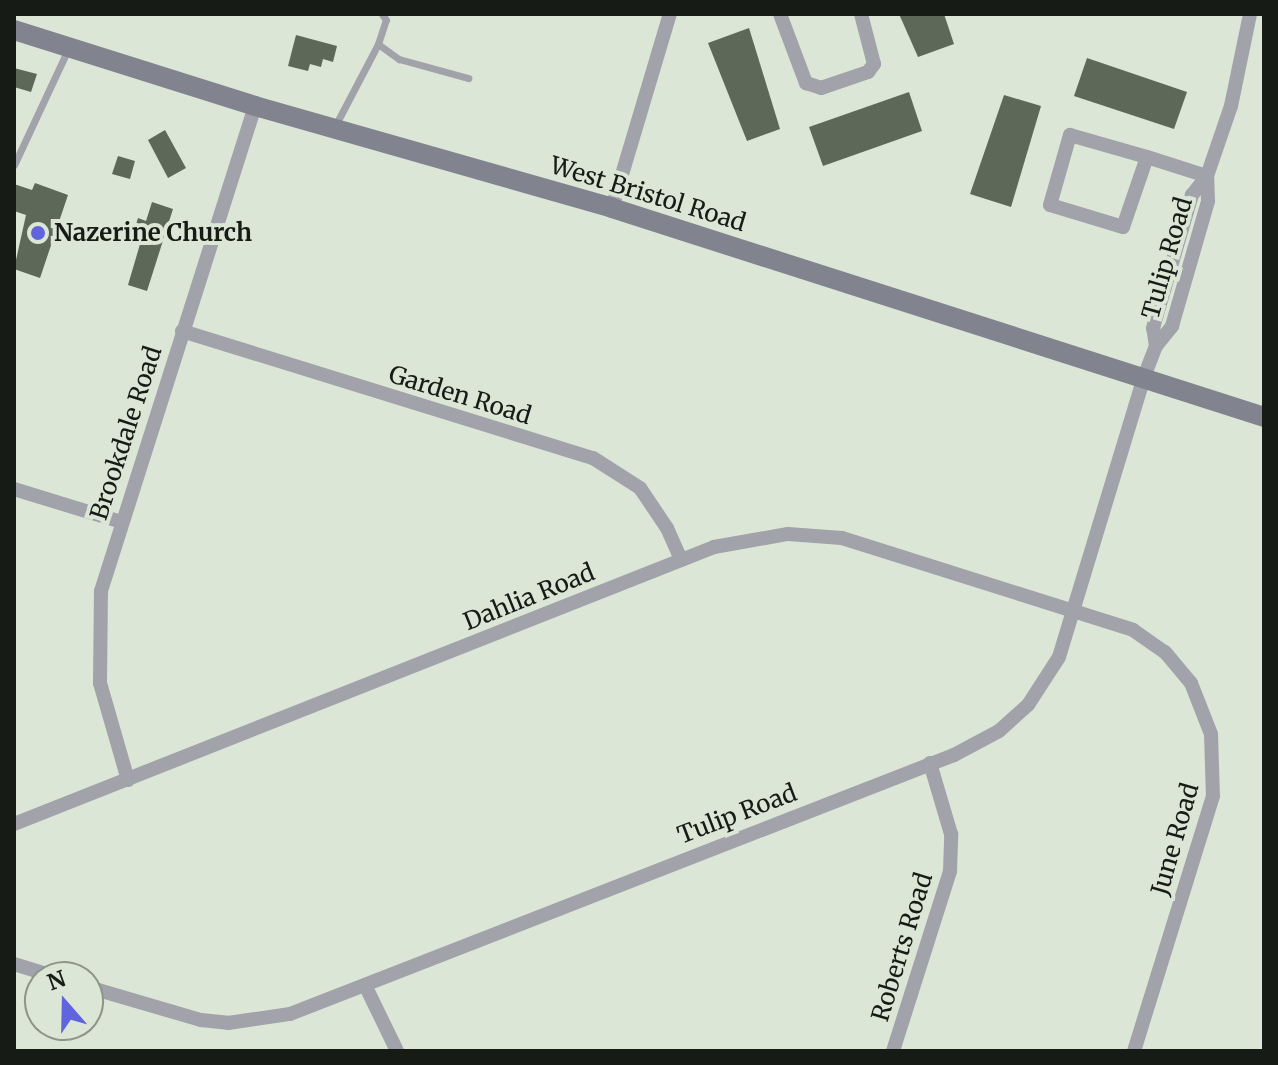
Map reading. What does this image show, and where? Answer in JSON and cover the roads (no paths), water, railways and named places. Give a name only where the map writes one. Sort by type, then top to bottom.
[{"type":"main road","name":"West Bristol Road","points":[[14,30],[255,106],[612,208],[1264,417]]},
{"type":"street","points":[[612,208],[670,14]]},
{"type":"street","points":[[780,14],[806,83],[821,88],[868,72],[874,64],[861,14]]},
{"type":"street","name":"Tulip Road","points":[[104,992],[187,1017],[228,1023],[290,1014],[977,744],[1015,719],[1050,675],[1074,609],[1156,346],[1153,328],[1192,195],[1207,176],[1238,80],[1250,14]]},
{"type":"street","name":"Brookdale Road","points":[[128,780],[104,712],[97,648],[101,591],[255,106]]},
{"type":"street","points":[[1147,157],[1123,227],[1050,205],[1070,135],[1147,157],[1207,176]]},
{"type":"street","name":"Garden Road","points":[[182,331],[593,458],[640,488],[681,560]]},
{"type":"street","points":[[14,489],[121,522]]},
{"type":"street","name":"Dahlia Road","points":[[14,824],[681,560],[761,536],[815,533],[869,545],[1074,609]]},
{"type":"street","name":"June Road","points":[[1074,609],[1133,630],[1165,652],[1202,706],[1214,753],[1209,813],[1134,1051]]},
{"type":"street","name":"Roberts Road","points":[[893,1051],[950,871],[951,834],[930,763]]},
{"type":"street","points":[[365,985],[397,1051]]},
{"type":"lane","points":[[334,128],[378,44],[386,20],[382,14]]},
{"type":"lane","points":[[378,44],[399,59],[468,78]]},
{"type":"lane","points":[[14,165],[69,47]]},
{"type":"place","name":"Nazerine Church","points":[[38,233]]}]
